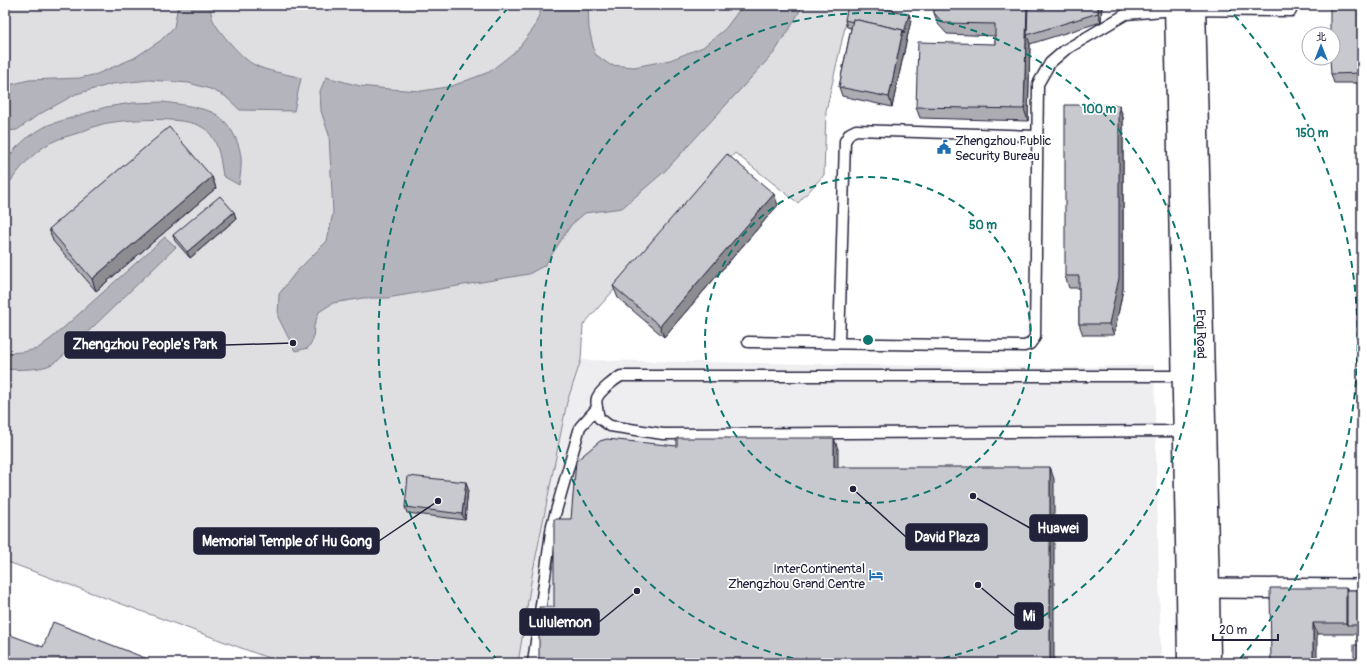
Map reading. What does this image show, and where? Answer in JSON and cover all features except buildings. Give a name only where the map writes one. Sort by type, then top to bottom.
[{"type":"main road","name":"Erqi Road","points":[[1185,8],[1183,376],[1188,589],[1188,663]]},
{"type":"main road","name":"Erqi Road","points":[[1185,8],[1208,588],[1209,663]]},
{"type":"street","points":[[1208,588],[1362,588]]},
{"type":"lane","points":[[748,342],[1024,346],[1030,344],[1035,337],[1038,84],[1050,63],[1065,50],[1126,14],[1185,8],[1290,11]]},
{"type":"lane","points":[[839,343],[845,141],[850,133],[856,130],[1037,136]]},
{"type":"lane","points":[[1183,376],[621,376],[609,384],[597,398],[597,408],[599,418],[610,426],[663,434],[1184,431]]},
{"type":"lane","points":[[533,663],[552,525],[580,427],[597,408]]},
{"type":"shaded area","points":[[5,5],[850,5],[826,111],[824,175],[798,203],[735,153],[583,325],[581,360],[567,402],[532,576],[518,663],[282,663],[5,561]]},
{"type":"shaded area","points":[[178,5],[210,5],[212,17],[216,25],[243,57],[258,67],[301,78],[294,111],[240,110],[225,96],[210,89],[189,83],[149,80],[112,84],[76,94],[38,115],[17,130],[5,131],[5,86],[29,80],[80,78],[97,74],[134,58],[160,41],[174,27]]},
{"type":"shaded area","points":[[543,5],[588,5],[589,29],[595,54],[610,65],[634,67],[670,60],[703,47],[725,29],[743,5],[803,5],[774,53],[665,171],[622,208],[585,213],[571,225],[545,265],[529,274],[387,298],[363,298],[333,303],[319,312],[314,326],[313,340],[308,348],[295,351],[278,317],[279,294],[296,272],[327,241],[333,213],[329,135],[321,111],[320,91],[326,77],[360,86],[389,89],[422,91],[452,86],[489,72],[517,50],[534,28]]},
{"type":"shaded area","points":[[163,102],[192,106],[209,111],[227,123],[235,136],[240,150],[241,164],[239,185],[223,176],[220,156],[215,142],[208,131],[202,127],[182,121],[139,120],[103,124],[61,138],[44,146],[20,169],[5,189],[5,162],[16,148],[29,136],[48,125],[106,107],[132,103]]},
{"type":"shaded area","points":[[165,237],[176,247],[60,358],[48,366],[23,369],[5,369],[5,353],[37,349],[53,337]]},
{"type":"shaded area","points":[[581,360],[1054,368],[1154,365],[1161,663],[518,663],[532,576],[567,402]]},
{"type":"place","name":"Zhengzhou Public Security Bureau","points":[[944,147]]},
{"type":"place","name":"Zhengzhou People's Park","points":[[293,343]]},
{"type":"place","name":"David Plaza","points":[[853,489]]},
{"type":"place","name":"Huawei","points":[[973,496]]},
{"type":"place","name":"Memorial Temple of Hu Gong","points":[[438,501]]},
{"type":"place","name":"InterContinental Zhengzhou Grand Centre","points":[[876,575]]},
{"type":"place","name":"Mi","points":[[978,585]]},
{"type":"place","name":"Lululemon","points":[[637,591]]}]
